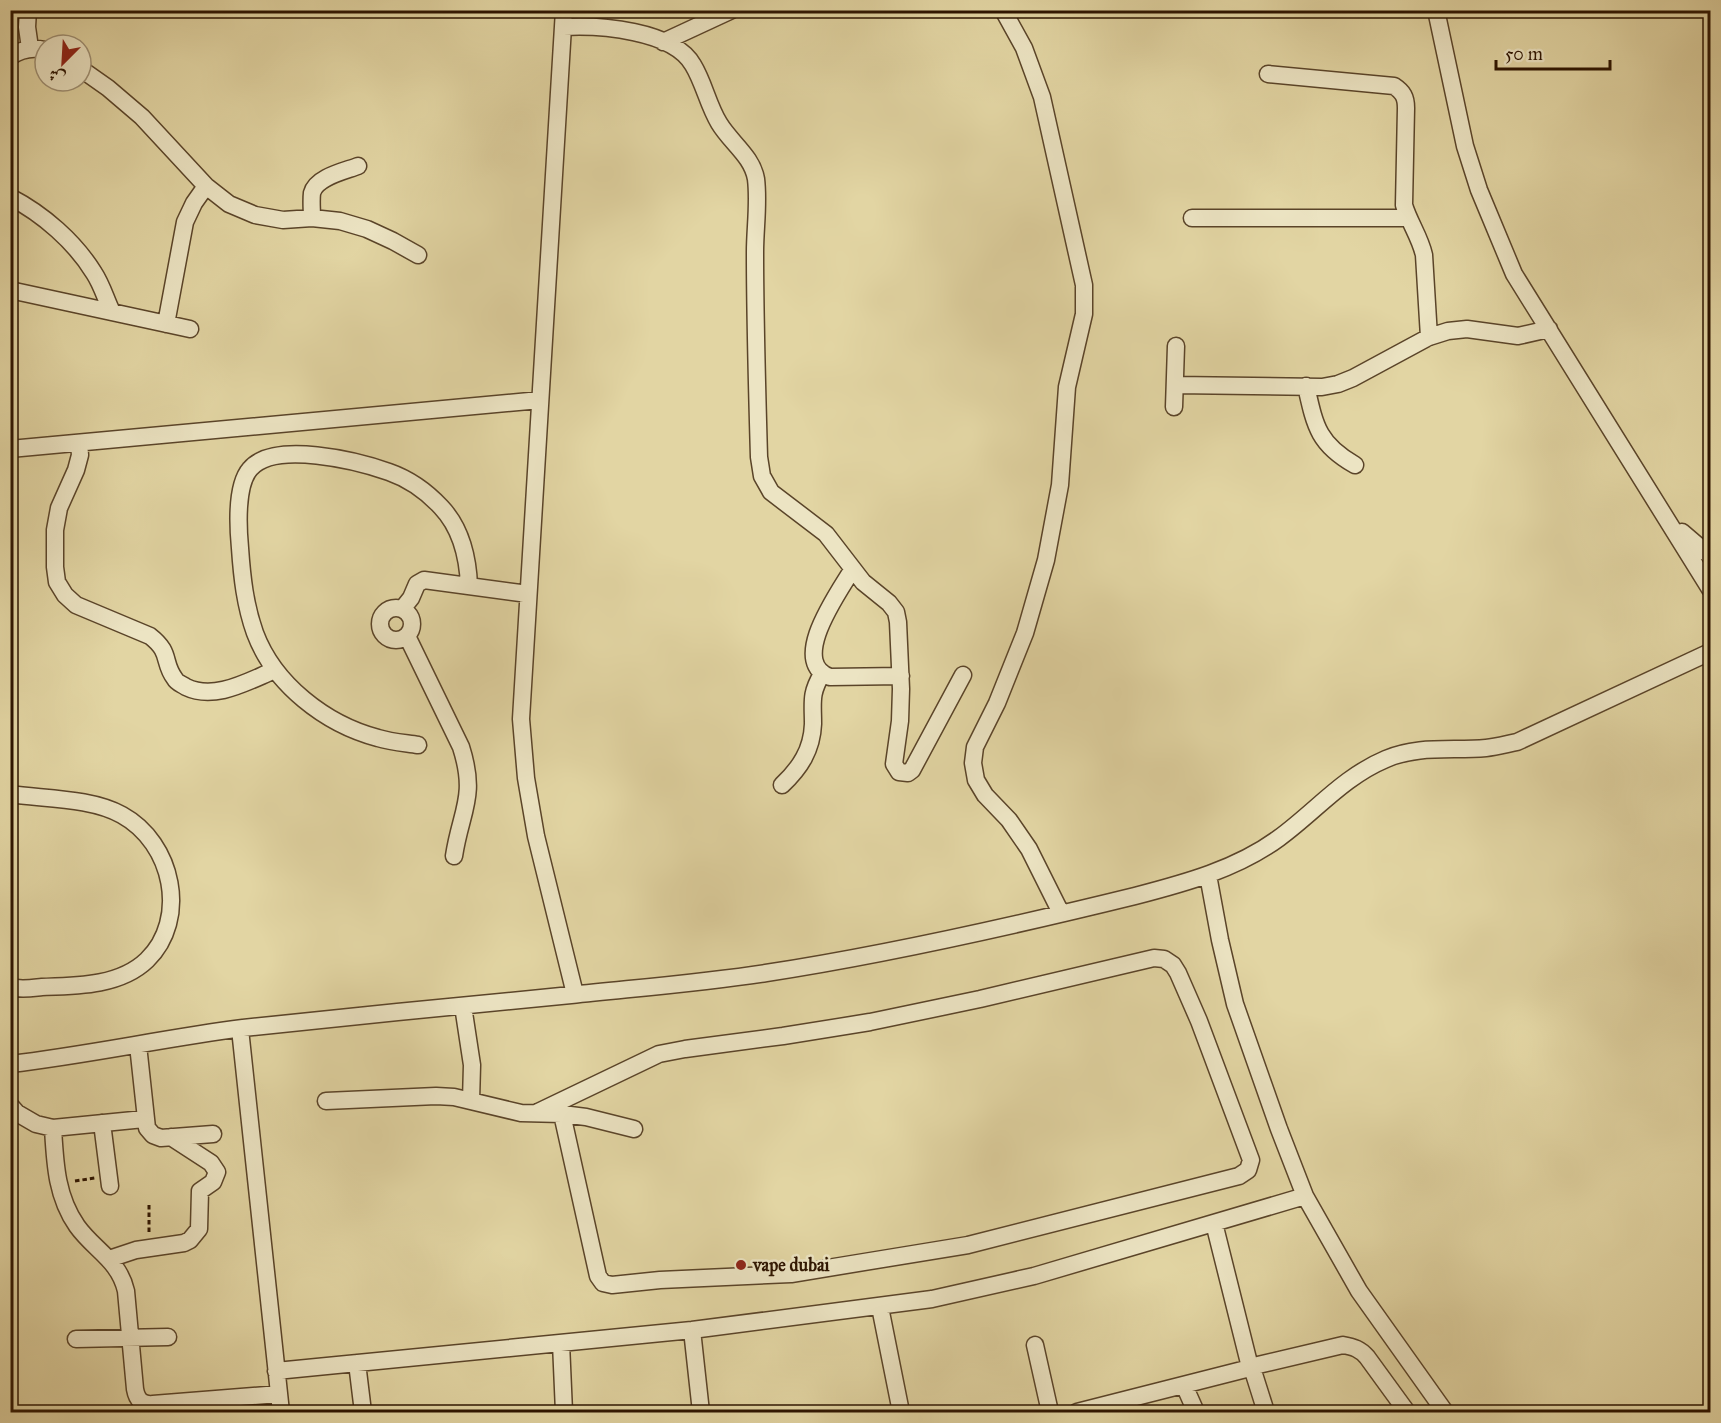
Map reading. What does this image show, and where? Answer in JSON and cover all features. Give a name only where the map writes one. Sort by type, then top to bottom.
[{"type":"street","points":[[28,10],[27,27],[33,39]]},
{"type":"street","points":[[663,42],[732,10]]},
{"type":"street","points":[[1004,10],[1024,48],[1042,97],[1084,285],[1084,314],[1067,387],[1059,485],[1046,560],[1025,633],[997,703],[975,747],[973,763],[976,780],[985,795],[1009,820],[1029,849],[1062,913]]},
{"type":"street","points":[[1436,10],[1465,146],[1479,190],[1515,274],[1710,589]]},
{"type":"street","points":[[575,994],[536,836],[526,778],[521,719],[563,19],[585,26],[616,29],[663,42],[687,57],[693,65],[718,122],[752,165],[756,179],[759,457],[762,476],[771,492],[826,534],[842,553],[852,570],[896,612],[900,721],[894,764],[899,772],[912,770],[963,675]]},
{"type":"street","points":[[10,57],[20,50],[33,49]]},
{"type":"street","points":[[1268,74],[1394,86],[1406,99],[1404,205],[1421,242],[1424,255],[1429,337]]},
{"type":"street","points":[[93,77],[142,117],[206,186],[229,204],[255,215],[284,220],[312,218],[340,221],[367,229],[418,255]]},
{"type":"street","points":[[312,218],[313,192],[316,185],[358,166]]},
{"type":"street","points":[[166,324],[185,222],[206,186]]},
{"type":"street","points":[[10,197],[55,229],[79,251],[96,275],[112,312]]},
{"type":"street","points":[[1192,218],[1408,218]]},
{"type":"street","points":[[10,290],[190,329]]},
{"type":"street","points":[[1175,385],[1322,387],[1338,384],[1429,337],[1448,331],[1467,329],[1518,336],[1549,329]]},
{"type":"street","points":[[1174,408],[1176,346]]},
{"type":"street","points":[[1306,387],[1313,417],[1321,437],[1336,454],[1355,465]]},
{"type":"street","points":[[10,449],[540,400]]},
{"type":"street","points":[[79,443],[80,455],[76,470],[59,508],[55,530],[57,582],[65,595],[76,605],[150,636],[160,644],[167,655],[169,667],[176,681],[194,691],[217,692],[275,670]]},
{"type":"street","points":[[418,745],[377,738],[339,723],[304,700],[275,670],[255,634],[246,604],[239,539],[242,483],[250,468],[263,458],[280,454],[303,454],[355,462],[390,472],[419,487],[442,508],[459,535],[468,566],[469,586]]},
{"type":"street","points":[[1664,512],[1689,540],[1710,556]]},
{"type":"street","points":[[852,570],[826,614],[816,640],[814,662],[817,669],[822,674],[838,677],[900,676]]},
{"type":"street","points":[[403,609],[414,588],[424,580],[528,594]]},
{"type":"street","points":[[397,607],[407,611],[413,621],[410,632],[406,636],[402,639],[390,639],[386,636],[380,626],[382,615],[386,611],[397,607]]},
{"type":"street","points":[[406,636],[461,747],[467,766],[470,786],[468,803],[454,856]]},
{"type":"street","points":[[10,1064],[240,1029],[669,986],[797,968],[955,938],[1137,895],[1208,875],[1244,860],[1307,817],[1334,790],[1360,770],[1390,757],[1423,749],[1486,748],[1517,742],[1710,652]]},
{"type":"street","points":[[782,785],[805,758],[811,740],[812,694],[822,674]]},
{"type":"street","points":[[10,794],[101,806],[124,816],[147,835],[159,854],[168,871],[172,896],[169,922],[162,941],[146,961],[126,975],[77,986],[10,987]]},
{"type":"street","points":[[1208,875],[1235,1004],[1305,1196],[1359,1291],[1445,1413]]},
{"type":"street","points":[[538,1112],[659,1054],[685,1048],[870,1022],[1154,958],[1164,959],[1173,965],[1178,973],[1199,1021],[1251,1160],[1244,1174],[968,1245],[791,1274],[607,1285],[599,1280],[562,1114]]},
{"type":"street","points":[[463,1006],[472,1065],[471,1101]]},
{"type":"street","points":[[240,1029],[281,1413]]},
{"type":"street","points":[[138,1045],[144,1119],[147,1128],[153,1135],[161,1138],[213,1134]]},
{"type":"street","points":[[326,1101],[436,1096],[471,1101],[521,1113],[538,1112],[586,1117],[634,1129]]},
{"type":"street","points":[[10,1105],[17,1113],[36,1124],[53,1128],[144,1119]]},
{"type":"street","points":[[102,1123],[109,1181]]},
{"type":"street","points":[[53,1128],[55,1166],[66,1208],[77,1227],[118,1268],[124,1279],[136,1396],[140,1402],[146,1404],[279,1394]]},
{"type":"street","points":[[109,1259],[150,1247],[184,1243],[195,1235],[200,1222],[200,1191],[216,1177],[214,1167],[171,1137]]},
{"type":"street","points":[[276,1371],[692,1330],[880,1307],[942,1297],[1034,1276],[1305,1196]]},
{"type":"street","points":[[1214,1223],[1266,1413]]},
{"type":"street","points":[[880,1307],[901,1413]]},
{"type":"street","points":[[692,1330],[701,1413]]},
{"type":"street","points":[[76,1339],[168,1337]]},
{"type":"street","points":[[561,1343],[564,1413]]},
{"type":"street","points":[[1035,1345],[1050,1413]]},
{"type":"street","points":[[1077,1413],[1343,1345],[1360,1350],[1367,1357],[1407,1413]]},
{"type":"street","points":[[357,1363],[363,1413]]},
{"type":"street","points":[[1184,1385],[1196,1413]]},
{"type":"path","points":[[58,1183],[109,1181]]},
{"type":"path","points":[[149,1206],[150,1247]]},
{"type":"place","name":"vape dubai","points":[[741,1265]]}]
